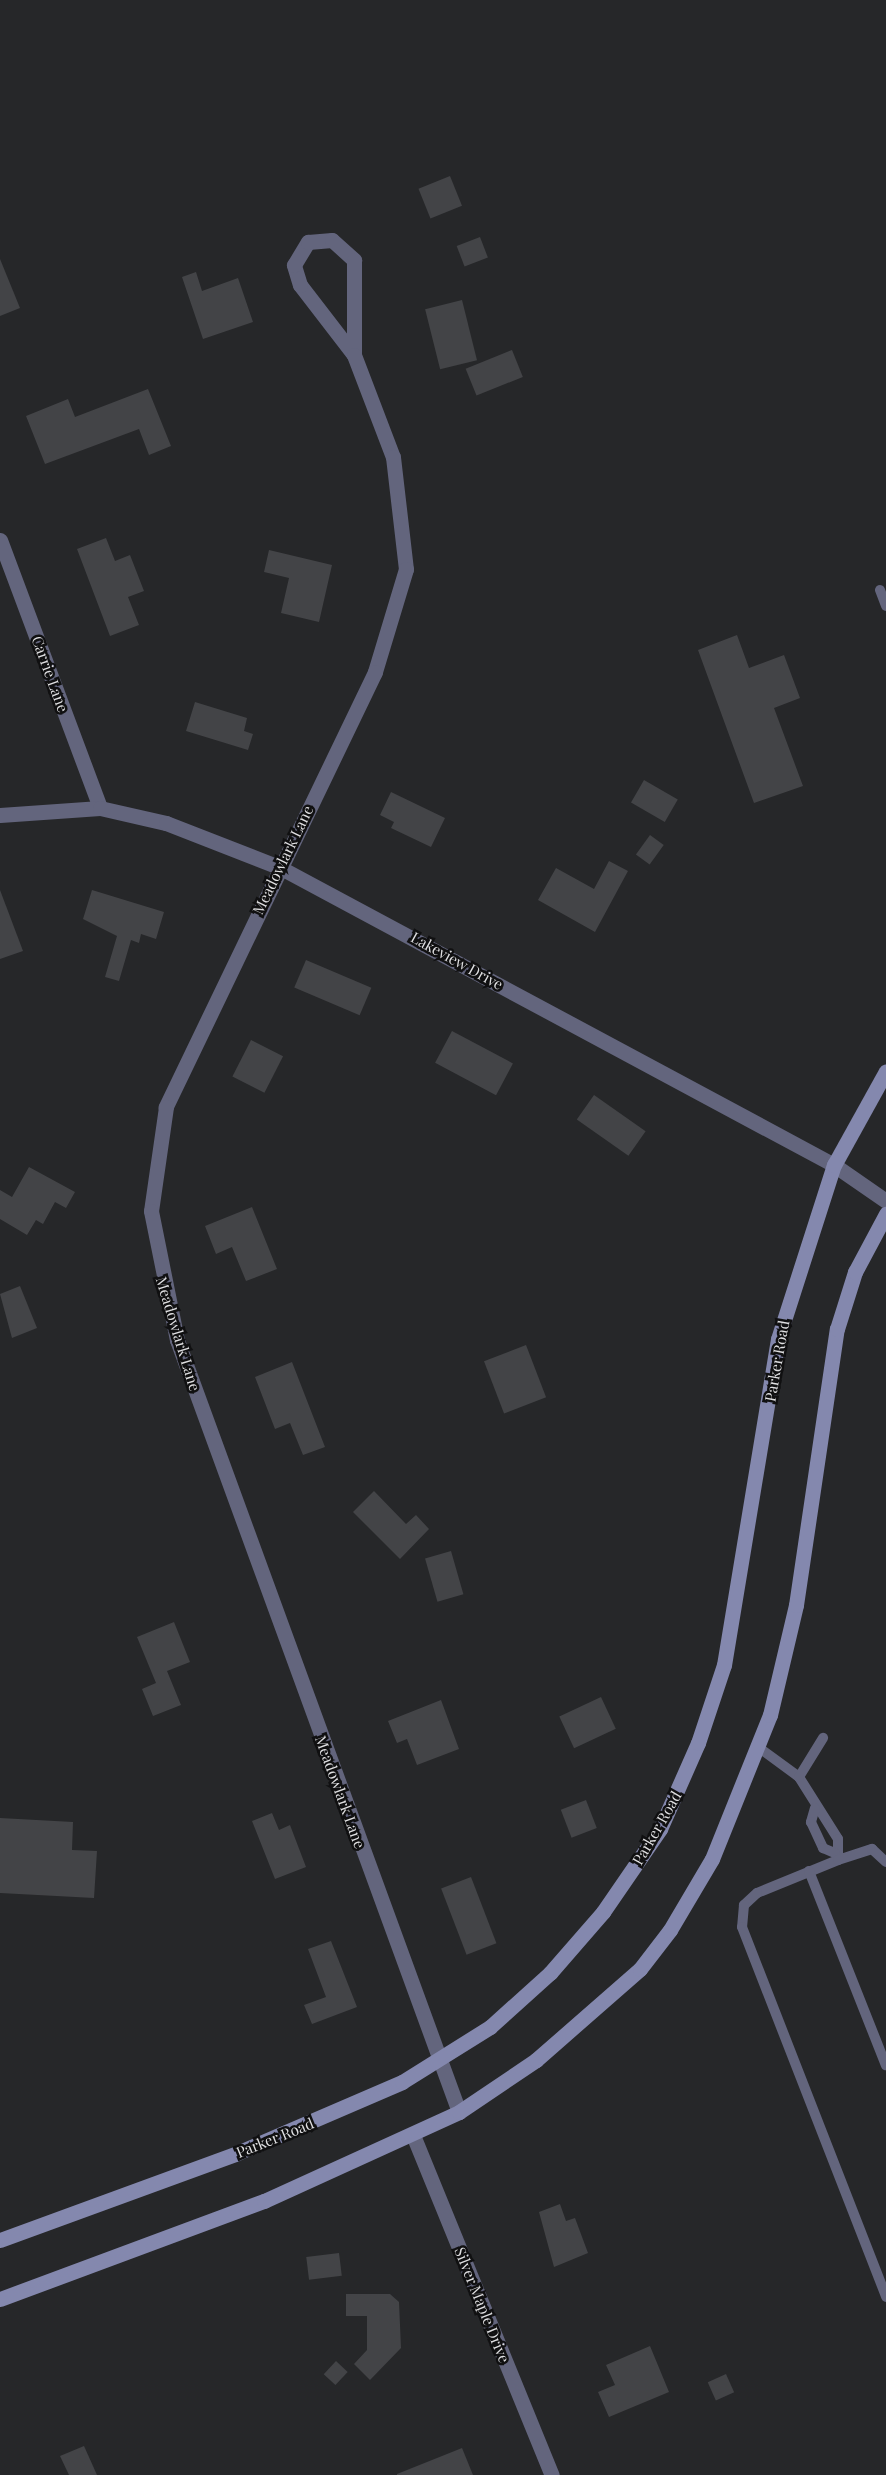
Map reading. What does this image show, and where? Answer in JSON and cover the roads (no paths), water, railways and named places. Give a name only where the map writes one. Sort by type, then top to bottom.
[{"type":"main road","name":"Parker Road","points":[[0,2240],[345,2110],[440,2062],[490,2027],[588,1929],[648,1847],[682,1787],[724,1665],[778,1339],[834,1165],[886,1071]]},
{"type":"main road","points":[[0,2299],[264,2201],[413,2135],[459,2112],[536,2060],[640,1969],[712,1859],[785,1666],[837,1329],[855,1272],[886,1214]]},
{"type":"street","name":"Meadowlark Lane","points":[[354,355],[354,260],[333,240],[308,242],[294,265],[300,285],[354,355],[393,457],[406,569],[375,672],[279,867],[166,1107],[151,1211],[158,1265],[177,1340],[235,1506],[459,2112]]},
{"type":"street","name":"Carrie Lane","points":[[0,540],[100,808]]},
{"type":"street","name":"Lakeview Drive","points":[[0,815],[100,808],[166,823],[279,867],[834,1165],[886,1201]]},
{"type":"street","name":"Silver Maple Drive","points":[[413,2135],[552,2475]]},
{"type":"lane","points":[[880,590],[886,606]]},
{"type":"lane","points":[[799,1777],[823,1738]]},
{"type":"lane","points":[[744,1779],[758,1747],[799,1777],[814,1808],[828,1816],[838,1839],[836,1857]]},
{"type":"lane","points":[[814,1808],[811,1822],[823,1848],[836,1857]]},
{"type":"lane","points":[[886,1862],[872,1849],[836,1857],[757,1893],[744,1905],[742,1927],[886,2297]]},
{"type":"lane","points":[[809,1871],[886,2065]]}]
